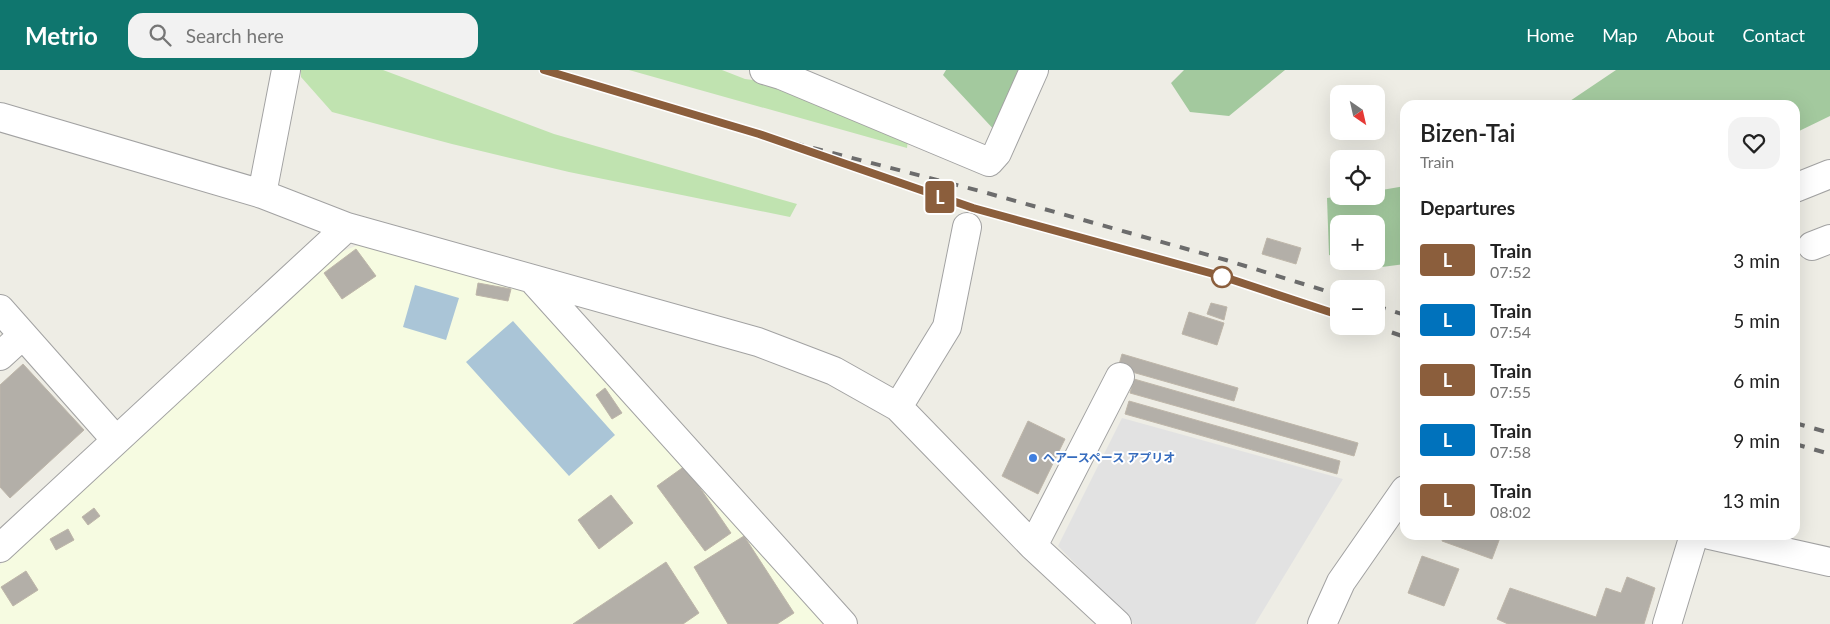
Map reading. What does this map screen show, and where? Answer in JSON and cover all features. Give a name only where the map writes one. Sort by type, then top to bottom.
[{"type":"street","points":[[262,194],[286,70]]},
{"type":"street","points":[[764,70],[781,75],[989,162],[996,154],[1034,70]]},
{"type":"street","points":[[0,117],[262,194],[347,227],[758,342],[834,371],[898,407],[1033,546],[1117,624]]},
{"type":"street","points":[[1800,186],[1830,174]]},
{"type":"street","points":[[0,548],[347,227]]},
{"type":"street","points":[[898,407],[947,327],[968,227]]},
{"type":"street","points":[[532,279],[844,624]]},
{"type":"street","points":[[0,309],[116,440]]},
{"type":"street","points":[[0,356],[23,335]]},
{"type":"street","points":[[1033,546],[1120,377]]},
{"type":"street","points":[[1322,624],[1341,582],[1400,497]]},
{"type":"street","points":[[1667,624],[1692,540]]},
{"type":"street","points":[[1732,540],[1830,562]]},
{"type":"shaded area","points":[[368,241],[522,290],[827,624],[0,624],[0,565],[341,252]]},
{"type":"shaded area","points":[[1122,418],[1343,479],[1255,624],[1134,624],[1058,546]]},
{"type":"green space","points":[[301,70],[383,70],[554,134],[797,204],[790,217],[569,172],[452,144],[332,112],[301,77]]},
{"type":"green space","points":[[629,70],[722,70],[745,79],[782,84],[908,139],[907,148]]},
{"type":"green space","points":[[946,70],[1024,70],[998,134],[943,75]]},
{"type":"green space","points":[[1184,70],[1285,70],[1229,116],[1190,112],[1171,83]]},
{"type":"green space","points":[[1616,70],[1830,70],[1830,116],[1800,131],[1800,100],[1571,100]]},
{"type":"green space","points":[[1400,187],[1400,265],[1385,267],[1385,215],[1330,215],[1329,255],[1327,198],[1330,198],[1330,205],[1385,205],[1385,189]]},
{"type":"water","points":[[415,285],[459,298],[446,340],[403,327]]},
{"type":"water","points":[[513,321],[615,435],[569,476],[466,362]]},
{"type":"building","points":[[1267,238],[1301,248],[1296,264],[1262,254]]},
{"type":"building","points":[[356,249],[376,276],[342,299],[324,273]]},
{"type":"building","points":[[478,283],[511,289],[508,301],[476,295]]},
{"type":"building","points":[[1211,303],[1227,307],[1224,320],[1207,314]]},
{"type":"building","points":[[1189,312],[1224,323],[1217,345],[1182,334]]},
{"type":"building","points":[[1122,354],[1238,388],[1234,401],[1118,368]]},
{"type":"building","points":[[23,364],[84,430],[10,498],[0,487],[0,385]]},
{"type":"building","points":[[1134,379],[1358,443],[1354,456],[1130,393]]},
{"type":"building","points":[[605,388],[622,413],[612,419],[596,395]]},
{"type":"building","points":[[1129,401],[1340,461],[1337,474],[1125,414]]},
{"type":"building","name":"ヘアースペース アプリオ","points":[[1028,421],[1065,439],[1038,494],[1002,476]]},
{"type":"building","points":[[685,466],[731,533],[705,551],[657,486]]},
{"type":"building","points":[[611,495],[633,523],[599,549],[578,520]]},
{"type":"building","points":[[94,508],[100,516],[88,525],[82,517]]},
{"type":"building","points":[[68,529],[74,540],[56,550],[50,539]]},
{"type":"building","points":[[744,536],[794,613],[777,624],[728,624],[694,567]]},
{"type":"building","points":[[1442,540],[1499,540],[1492,559]]},
{"type":"building","points":[[1422,556],[1459,569],[1444,606],[1408,593]]},
{"type":"building","points":[[666,562],[699,613],[683,624],[573,624]]},
{"type":"building","points":[[26,571],[38,590],[13,606],[1,587]]},
{"type":"building","points":[[1627,577],[1655,588],[1644,624],[1508,624],[1497,619],[1510,588],[1596,617],[1606,588],[1621,593]]},
{"type":"railway","points":[[544,70],[759,134],[980,191],[1226,260],[1330,292]]},
{"type":"railway","points":[[830,158],[973,208],[1221,277],[1330,312]]},
{"type":"railway","points":[[1385,309],[1400,313]]},
{"type":"railway","points":[[1385,330],[1400,335]]},
{"type":"railway","points":[[1800,424],[1830,433]]},
{"type":"railway","points":[[1800,445],[1830,454]]},
{"type":"train","name":"L","points":[[544,70],[759,134],[973,208],[1221,276],[1330,312]]},
{"type":"place","name":"ヘアースペース アプリオ","points":[[1033,458]]}]
